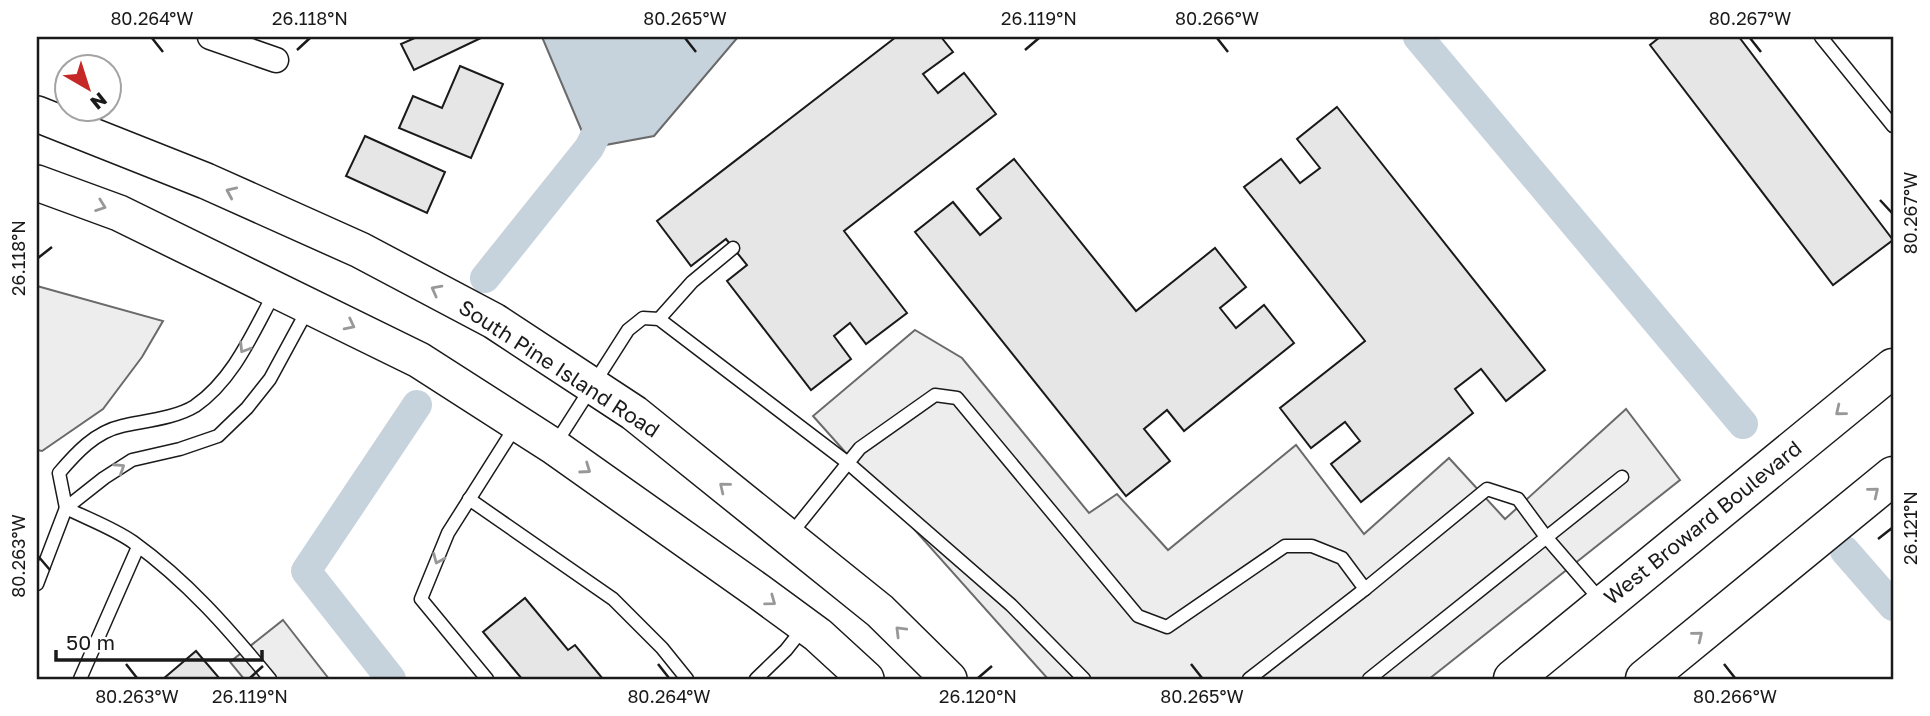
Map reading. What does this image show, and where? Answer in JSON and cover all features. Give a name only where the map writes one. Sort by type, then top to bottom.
[{"type":"main road","name":"South Pine Island Road","points":[[37,114],[206,181],[360,250],[494,321],[634,413],[880,611],[949,679]]},
{"type":"main road","points":[[37,183],[119,213],[419,360],[554,446],[805,626],[866,679]]},
{"type":"main road","name":"West Broward Boulevard","points":[[1513,679],[1893,368]]},
{"type":"main road","points":[[1645,679],[1893,476]]},
{"type":"street","points":[[210,37],[276,60]]},
{"type":"lane","points":[[1821,37],[1893,126]]},
{"type":"lane","points":[[659,318],[692,282],[733,248]]},
{"type":"lane","points":[[66,508],[59,473],[81,447],[118,426],[154,420],[193,407],[222,381],[246,346],[276,288]]},
{"type":"lane","points":[[37,584],[66,508],[132,460],[180,449],[218,436],[247,408],[270,379],[310,305]]},
{"type":"lane","points":[[554,446],[628,330],[643,318],[659,318],[848,463],[1010,605],[1084,679]]},
{"type":"lane","points":[[787,538],[860,448],[935,395],[957,398],[1138,616],[1167,627],[1285,546],[1312,546],[1342,558],[1365,589]]},
{"type":"lane","points":[[487,679],[421,599],[448,533],[518,423]]},
{"type":"lane","points":[[1370,679],[1622,477]]},
{"type":"lane","points":[[1249,679],[1487,489],[1518,499],[1546,537],[1604,604]]},
{"type":"lane","points":[[469,499],[613,599],[662,648],[687,679]]},
{"type":"lane","points":[[66,508],[104,526],[138,547],[187,585],[270,679]]},
{"type":"lane","points":[[80,679],[138,547]]},
{"type":"lane","points":[[756,679],[805,626]]},
{"type":"shaded area","points":[[542,37],[738,37],[654,136],[589,148]]},
{"type":"shaded area","points":[[37,286],[163,321],[142,357],[103,409],[42,451],[37,450]]},
{"type":"shaded area","points":[[915,330],[962,358],[1089,513],[1117,494],[1168,550],[1296,445],[1364,534],[1449,458],[1505,519],[1626,409],[1680,480],[1429,679],[1048,679],[813,416]]},
{"type":"shaded area","points":[[283,620],[329,679],[244,679],[230,662]]},
{"type":"building","points":[[417,37],[483,37],[414,70],[401,44]]},
{"type":"building","points":[[896,37],[941,37],[953,52],[923,74],[938,93],[964,73],[996,114],[844,231],[907,313],[866,344],[850,323],[834,336],[851,359],[811,390],[727,281],[747,265],[726,239],[691,266],[657,221]]},
{"type":"building","points":[[1660,37],[1739,37],[1893,240],[1833,285],[1650,45]]},
{"type":"building","points":[[460,66],[503,84],[471,158],[399,128],[413,96],[442,108]]},
{"type":"building","points":[[1337,107],[1545,370],[1506,401],[1481,369],[1455,389],[1473,413],[1361,502],[1331,464],[1360,441],[1345,422],[1311,448],[1280,408],[1365,341],[1244,187],[1281,159],[1300,183],[1320,168],[1297,139]]},
{"type":"building","points":[[365,136],[445,172],[427,213],[346,176]]},
{"type":"building","points":[[1014,159],[1136,311],[1215,248],[1246,287],[1220,308],[1236,328],[1264,305],[1294,343],[1184,431],[1167,410],[1144,429],[1170,461],[1126,496],[915,232],[953,202],[980,235],[1001,218],[977,189]]},
{"type":"building","points":[[525,598],[568,650],[575,645],[603,679],[522,679],[483,632]]},
{"type":"building","points":[[196,651],[220,679],[163,679]]},
{"type":"waterway","points":[[1418,37],[1743,424]]},
{"type":"waterway","points":[[485,278],[589,148],[608,111]]},
{"type":"waterway","points":[[391,679],[306,571],[417,405]]},
{"type":"waterway","points":[[1845,551],[1893,606]]}]
